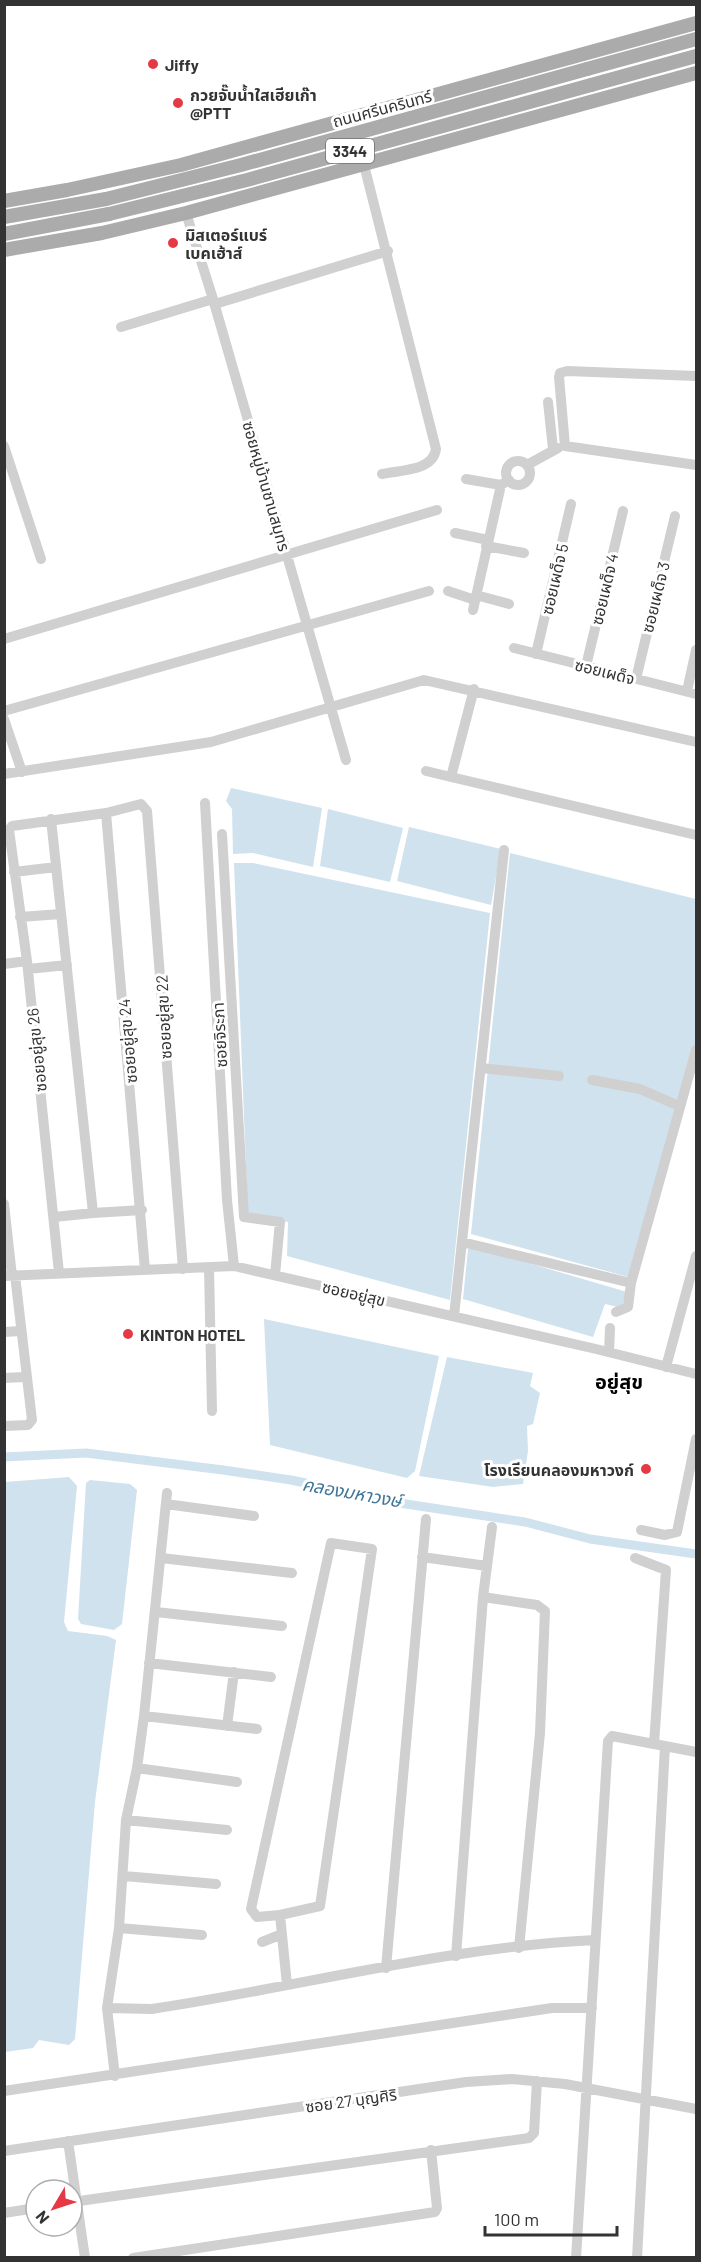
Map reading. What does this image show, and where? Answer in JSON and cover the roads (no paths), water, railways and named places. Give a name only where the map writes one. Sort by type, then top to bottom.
[{"type":"main road","name":"ถนนศรีนครินทร์","points":[[4,201],[144,174],[696,23]]},
{"type":"main road","name":"ถนนศรีนครินทร์","points":[[4,217],[106,199],[241,165],[696,39]]},
{"type":"main road","name":"ถนนศรีนครินทร์","points":[[4,234],[109,214],[247,180],[696,56]]},
{"type":"main road","name":"3344","points":[[4,250],[102,233],[186,213],[696,73]]},
{"type":"main road","points":[[407,103],[394,117],[393,130],[404,143],[421,149]]},
{"type":"main road","points":[[288,136],[307,141],[316,152],[316,165],[302,182]]},
{"type":"street","points":[[364,165],[388,251],[436,448],[435,458],[428,464],[382,474]]},
{"type":"street","name":"ซอยหมู่บ้านชานสมุทร","points":[[186,213],[214,302],[346,760]]},
{"type":"street","points":[[121,327],[388,251]]},
{"type":"street","points":[[565,446],[559,385],[560,373],[578,371],[696,376]]},
{"type":"street","points":[[548,402],[553,449]]},
{"type":"street","points":[[4,446],[41,559]]},
{"type":"street","points":[[466,479],[524,484],[530,475],[527,465],[553,449],[565,446],[696,465]]},
{"type":"street","points":[[475,602],[487,543],[505,483]]},
{"type":"street","name":"ซอยเผด็จ 5","points":[[536,654],[571,504]]},
{"type":"street","points":[[4,639],[437,510]]},
{"type":"street","name":"ซอยเผด็จ 4","points":[[586,666],[623,512]]},
{"type":"street","name":"ซอยเผด็จ 3","points":[[636,679],[675,516]]},
{"type":"street","points":[[455,533],[524,553]]},
{"type":"street","points":[[4,711],[429,591]]},
{"type":"street","points":[[448,591],[475,602],[510,604]]},
{"type":"street","name":"ซอยเผด็จ","points":[[514,648],[692,693]]},
{"type":"street","points":[[692,693],[696,650]]},
{"type":"street","points":[[4,774],[211,742],[424,680],[474,689],[696,742]]},
{"type":"street","points":[[451,777],[474,689]]},
{"type":"street","points":[[4,719],[22,772]]},
{"type":"street","points":[[426,771],[696,836]]},
{"type":"street","name":"ซอยจิระภา","points":[[205,802],[227,1200],[234,1266]]},
{"type":"street","name":"ซอยอยู่สุข 22","points":[[106,813],[141,804],[147,811],[183,1269]]},
{"type":"street","points":[[93,1213],[51,819],[106,813]]},
{"type":"street","name":"ซอยอยู่สุข 24","points":[[106,813],[142,1210],[145,1270]]},
{"type":"street","name":"ซอยอยู่สุข 26","points":[[51,819],[10,827],[27,965],[59,1273]]},
{"type":"street","points":[[222,834],[244,1217],[280,1222],[275,1275]]},
{"type":"street","points":[[454,1316],[504,850]]},
{"type":"street","points":[[15,872],[56,867]]},
{"type":"street","points":[[20,917],[61,914]]},
{"type":"street","points":[[4,964],[67,965]]},
{"type":"street","points":[[616,1312],[628,1307],[631,1283],[696,1050]]},
{"type":"street","points":[[481,1068],[559,1076]]},
{"type":"street","points":[[592,1080],[640,1089],[680,1106]]},
{"type":"street","points":[[4,1204],[10,1275],[20,1331],[31,1422],[28,1425],[4,1426]]},
{"type":"street","points":[[54,1217],[142,1210]]},
{"type":"street","points":[[462,1242],[631,1283]]},
{"type":"street","points":[[666,1367],[696,1256]]},
{"type":"street","name":"ซอยอยู่สุข","points":[[10,1275],[234,1266],[696,1374]]},
{"type":"street","points":[[209,1268],[213,1411]]},
{"type":"street","points":[[609,1352],[610,1328]]},
{"type":"street","points":[[4,1332],[20,1331]]},
{"type":"street","points":[[4,1378],[25,1377]]},
{"type":"street","points":[[641,1530],[665,1535],[677,1532],[696,1439]]},
{"type":"street","points":[[115,2076],[107,2008],[120,1928],[126,1820],[137,1768],[144,1716],[166,1498],[254,1516]]},
{"type":"street","points":[[386,1968],[426,1519]]},
{"type":"street","points":[[456,1956],[483,1597],[492,1527]]},
{"type":"street","points":[[331,1543],[372,1550],[320,1906],[280,1915],[257,1917],[251,1909],[331,1543]]},
{"type":"street","points":[[422,1557],[487,1566]]},
{"type":"street","points":[[161,1558],[292,1573]]},
{"type":"street","points":[[635,1558],[666,1570],[654,1744]]},
{"type":"street","points":[[483,1597],[537,1605],[545,1611],[539,1745],[519,1948]]},
{"type":"street","points":[[156,1612],[282,1626]]},
{"type":"street","points":[[149,1663],[271,1677]]},
{"type":"street","points":[[227,1726],[234,1672]]},
{"type":"street","points":[[144,1716],[257,1729]]},
{"type":"street","points":[[576,2258],[608,1741],[612,1736],[696,1752]]},
{"type":"street","points":[[637,2258],[665,1746]]},
{"type":"street","points":[[137,1768],[237,1782]]},
{"type":"street","points":[[126,1820],[227,1830]]},
{"type":"street","points":[[124,1876],[216,1884]]},
{"type":"street","points":[[280,1915],[287,1985]]},
{"type":"street","points":[[120,1928],[202,1935]]},
{"type":"street","points":[[262,1942],[282,1934]]},
{"type":"street","points":[[107,2008],[152,2009],[456,1956],[561,1941],[595,1940]]},
{"type":"street","points":[[4,2091],[555,2008],[592,2008]]},
{"type":"street","name":"ซอย 27 บุญศิริ","points":[[4,2151],[466,2082],[512,2079],[585,2088],[696,2109]]},
{"type":"street","points":[[84,2201],[531,2137],[534,2133],[545,2082]]},
{"type":"street","points":[[68,2142],[72,2178]]},
{"type":"street","points":[[133,2258],[435,2212],[437,2208],[431,2150]]},
{"type":"street","points":[[4,2213],[24,2210]]},
{"type":"street","points":[[82,2238],[86,2258]]},
{"type":"water","points":[[231,788],[322,808],[313,867],[253,853],[233,854],[232,809],[226,801]]},
{"type":"water","points":[[328,809],[403,828],[390,882],[320,866]]},
{"type":"water","points":[[409,827],[501,849],[491,905],[397,881]]},
{"type":"water","points":[[510,853],[696,899],[696,1046],[632,1278],[471,1234]]},
{"type":"water","points":[[234,863],[253,863],[490,913],[450,1300],[287,1256],[288,1222],[248,1217]]},
{"type":"water","points":[[474,1247],[627,1292],[622,1308],[605,1304],[593,1337],[463,1299],[468,1249]]},
{"type":"water","points":[[264,1319],[439,1356],[415,1471],[407,1478],[270,1445]]},
{"type":"water","points":[[447,1357],[533,1373],[530,1386],[540,1393],[533,1424],[527,1426],[528,1451],[523,1484],[493,1487],[419,1476]]},
{"type":"water","points":[[69,1477],[77,1486],[64,1622],[68,1631],[107,1636],[116,1640],[95,1802],[75,2039],[69,2045],[39,2040],[33,2048],[5,2052],[5,1482]]},
{"type":"water","points":[[90,1480],[130,1484],[137,1490],[122,1624],[114,1630],[81,1624],[78,1619],[86,1483]]},
{"type":"waterway","name":"คลองมหาวงษ์","points":[[4,1457],[86,1453],[223,1470],[291,1480],[406,1504],[525,1522],[590,1539],[696,1554]]},
{"type":"place","name":"Jiffy","points":[[153,64]]},
{"type":"place","name":"กวยจั๊บน้ำใสเฮียเก๊า @PTT","points":[[178,103]]},
{"type":"place","name":"มิสเตอร์แบร์ เบคเฮ้าส์","points":[[173,243]]},
{"type":"place","name":"KINTON HOTEL","points":[[128,1334]]},
{"type":"place","name":"โรงเรียนคลองมหาวงก์","points":[[646,1469]]},
{"type":"district","name":"อยู่สุข","points":[[619,1381]]}]
